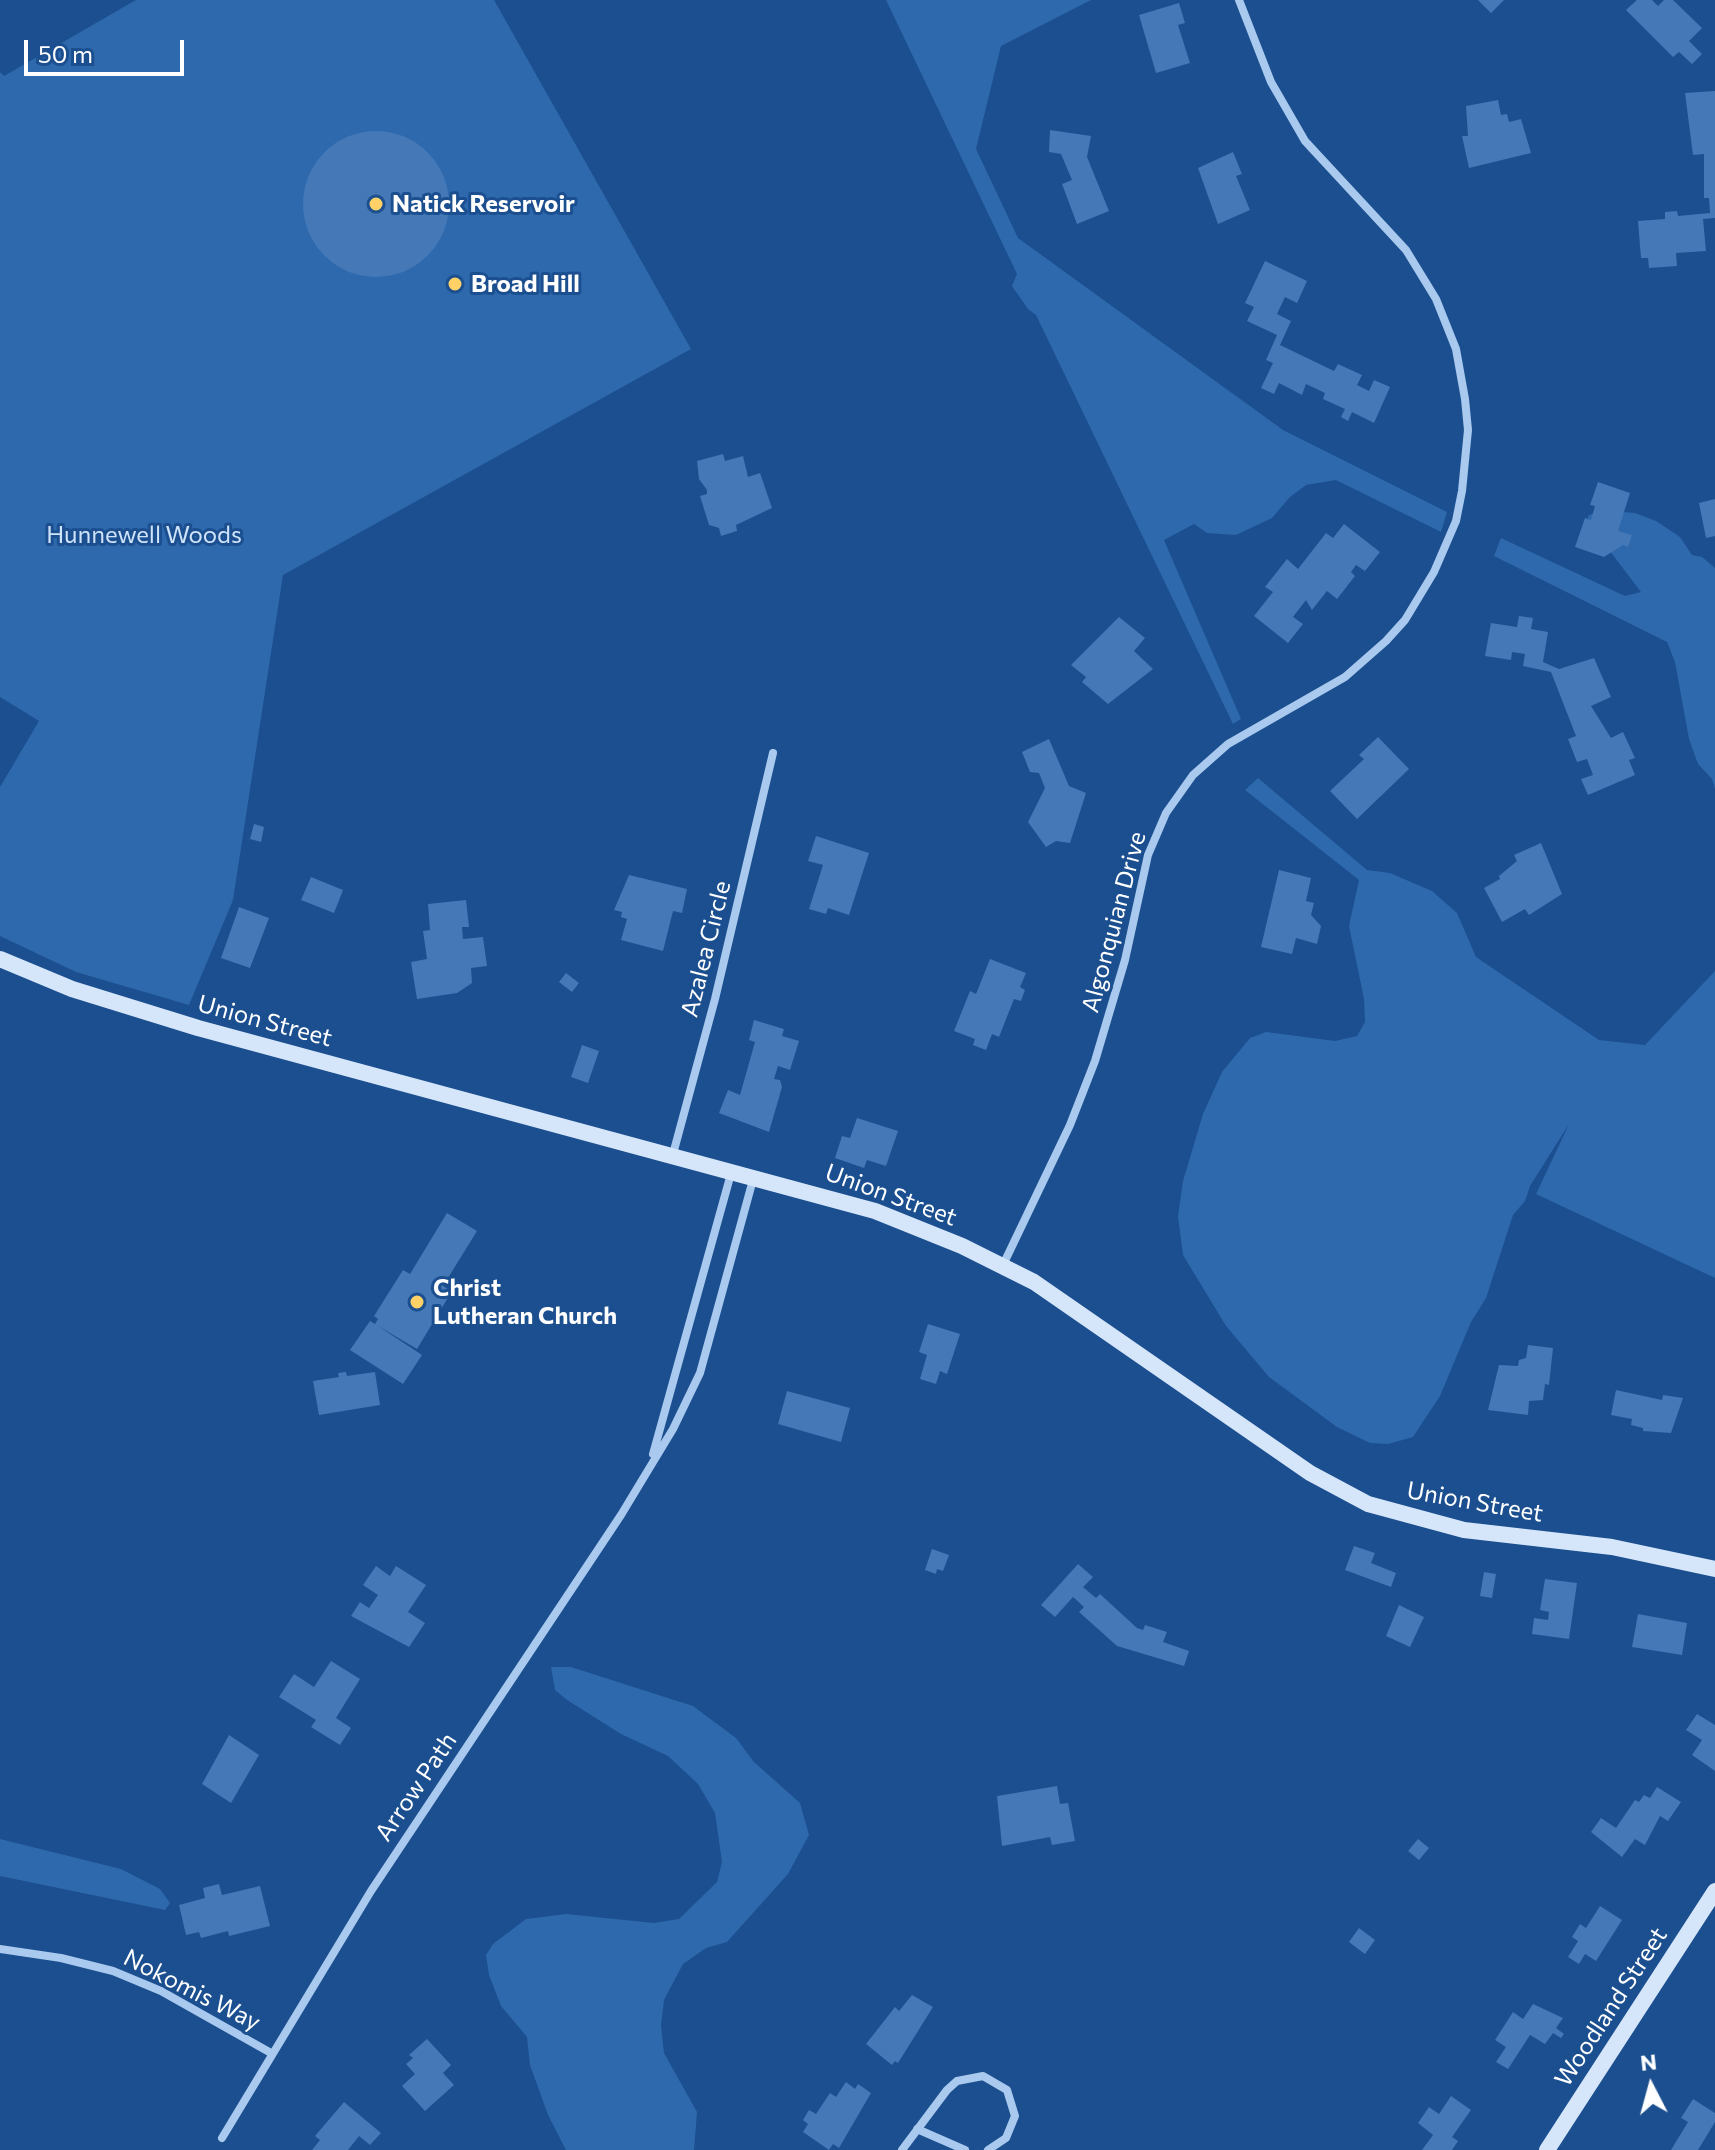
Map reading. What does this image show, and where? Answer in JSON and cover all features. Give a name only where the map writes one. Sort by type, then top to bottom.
[{"type":"street","name":"Algonquian Drive","points":[[1003,1265],[1070,1125],[1095,1061],[1125,960],[1148,855],[1166,813],[1193,775],[1228,744],[1345,677],[1386,641],[1405,620],[1434,572],[1456,521],[1462,491],[1467,461],[1465,399],[1456,349],[1436,299],[1406,250],[1305,141],[1271,82],[1239,0]]},
{"type":"street","name":"Azalea Circle","points":[[673,1154],[715,999],[773,753]]},
{"type":"street","name":"Union Street","points":[[0,959],[72,989],[198,1028],[875,1211],[1003,1265],[1068,1304],[1310,1473],[1368,1504],[1454,1528],[1612,1547],[1715,1569]]},
{"type":"street","name":"Arrow Path","points":[[651,1462],[732,1170]]},
{"type":"street","name":"Arrow Path","points":[[222,2138],[371,1891],[621,1515],[673,1429],[700,1373],[754,1176]]},
{"type":"street","name":"Woodland Street","points":[[1547,2150],[1714,1893]]},
{"type":"street","name":"Nokomis Way","points":[[0,1949],[74,1960],[135,1979],[271,2053]]},
{"type":"street","points":[[902,2150],[957,2081],[983,2076],[1007,2090],[1015,2116],[1006,2138],[988,2150]]},
{"type":"street","points":[[917,2129],[965,2150]]},
{"type":"green space","name":"Hunnewell Woods","points":[[136,0],[494,0],[691,349],[283,575],[233,900],[189,1005],[76,972],[0,936],[0,787],[39,721],[0,697],[0,72],[4,76]]},
{"type":"green space","points":[[886,0],[1091,0],[1001,46],[976,149],[1018,238],[1283,430],[1447,512],[1441,532],[1336,480],[1306,485],[1290,497],[1272,518],[1236,535],[1207,533],[1194,524],[1164,540],[1241,719],[1233,724],[1036,315],[1012,286],[1017,274]]},
{"type":"green space","points":[[1599,510],[1635,513],[1656,521],[1680,537],[1692,555],[1702,557],[1715,568],[1715,789],[1712,779],[1698,764],[1689,739],[1675,662],[1667,642],[1494,556],[1501,538],[1625,596],[1641,592],[1606,546],[1589,535],[1588,516]]},
{"type":"green space","points":[[1258,778],[1367,870],[1390,873],[1432,891],[1457,913],[1476,957],[1599,1040],[1645,1045],[1715,971],[1715,1278],[1536,1194],[1569,1124],[1530,1186],[1525,1201],[1513,1215],[1486,1298],[1471,1322],[1440,1396],[1413,1437],[1388,1444],[1370,1443],[1337,1427],[1269,1377],[1226,1326],[1183,1255],[1178,1216],[1183,1181],[1203,1114],[1222,1072],[1250,1038],[1266,1032],[1335,1041],[1357,1036],[1365,1022],[1364,999],[1349,926],[1359,880],[1245,790]]},
{"type":"green space","points":[[551,1667],[571,1667],[693,1706],[736,1738],[754,1762],[800,1803],[809,1835],[788,1874],[727,1942],[706,1948],[683,1964],[664,2000],[661,2026],[664,2053],[697,2112],[694,2150],[566,2150],[548,2115],[530,2065],[527,2037],[501,2006],[489,1975],[486,1955],[493,1944],[526,1919],[566,1914],[654,1923],[679,1919],[717,1882],[722,1862],[715,1813],[698,1784],[668,1756],[621,1734],[567,1700],[555,1690]]},
{"type":"green space","points":[[0,1839],[121,1869],[160,1889],[170,1903],[165,1910],[0,1876]]},
{"type":"building","points":[[1478,0],[1504,0],[1491,13]]},
{"type":"building","points":[[1637,0],[1652,0],[1658,6],[1664,0],[1673,0],[1702,28],[1689,41],[1702,54],[1692,64],[1679,52],[1673,57],[1626,10]]},
{"type":"building","points":[[1179,3],[1185,23],[1178,25],[1190,63],[1156,73],[1139,15]]},
{"type":"building","points":[[1715,91],[1715,218],[1703,219],[1706,251],[1676,253],[1677,266],[1649,268],[1648,258],[1641,258],[1638,221],[1665,219],[1665,212],[1677,211],[1678,216],[1710,213],[1709,198],[1704,198],[1704,154],[1693,155],[1685,93]]},
{"type":"building","points":[[1498,100],[1501,115],[1507,114],[1509,122],[1521,119],[1531,153],[1469,168],[1462,136],[1468,136],[1466,106]]},
{"type":"building","points":[[1050,130],[1091,136],[1087,157],[1109,211],[1077,224],[1062,184],[1072,180],[1061,154],[1049,152]]},
{"type":"building","name":"Natick Reservoir","points":[[376,131],[404,136],[428,152],[444,176],[449,204],[444,232],[428,256],[404,272],[376,277],[348,272],[324,256],[308,232],[303,204],[308,176],[324,152],[348,136]]},
{"type":"building","points":[[1233,152],[1242,174],[1236,176],[1250,210],[1218,224],[1198,168]]},
{"type":"building","points":[[1265,261],[1307,281],[1297,303],[1285,297],[1277,314],[1291,321],[1280,345],[1334,371],[1338,364],[1362,375],[1357,385],[1369,391],[1374,380],[1390,387],[1374,423],[1352,412],[1348,421],[1341,417],[1345,409],[1323,399],[1325,393],[1306,384],[1302,395],[1279,383],[1274,394],[1261,388],[1273,363],[1266,360],[1277,335],[1247,321],[1254,307],[1245,303]]},
{"type":"building","points":[[723,454],[725,461],[743,456],[748,477],[760,473],[772,508],[736,525],[737,531],[721,536],[719,528],[709,525],[700,496],[707,494],[707,490],[699,479],[697,461]]},
{"type":"building","points":[[1598,482],[1630,493],[1618,531],[1632,535],[1628,547],[1623,545],[1604,557],[1575,547],[1585,518],[1591,520],[1595,506],[1590,505]]},
{"type":"building","points":[[1715,499],[1715,536],[1706,538],[1699,503]]},
{"type":"building","points":[[1344,524],[1380,552],[1365,571],[1356,565],[1351,572],[1355,576],[1337,599],[1327,591],[1312,610],[1306,600],[1293,617],[1303,624],[1288,643],[1254,616],[1273,592],[1265,587],[1287,559],[1298,569],[1326,533],[1333,538]]},
{"type":"building","points":[[1519,616],[1533,618],[1531,629],[1548,632],[1543,662],[1559,669],[1594,658],[1611,697],[1591,706],[1611,738],[1623,732],[1635,758],[1629,760],[1635,775],[1588,795],[1581,779],[1593,775],[1587,759],[1577,762],[1568,739],[1576,736],[1551,672],[1523,666],[1525,654],[1512,652],[1511,660],[1485,656],[1491,623],[1517,627]]},
{"type":"building","points":[[1119,617],[1145,638],[1134,651],[1153,669],[1108,704],[1082,682],[1086,677],[1071,665]]},
{"type":"building","points":[[1378,737],[1409,769],[1357,819],[1330,791],[1364,759],[1359,755]]},
{"type":"building","points":[[1049,739],[1069,786],[1086,793],[1070,843],[1056,841],[1046,847],[1028,822],[1045,788],[1039,773],[1030,772],[1022,752]]},
{"type":"building","points":[[254,824],[264,827],[261,842],[250,839]]},
{"type":"building","points":[[816,836],[869,853],[849,915],[828,908],[826,914],[809,909],[823,865],[808,861]]},
{"type":"building","points":[[1541,843],[1562,894],[1529,915],[1525,909],[1502,922],[1484,888],[1500,879],[1499,876],[1517,861],[1514,855]]},
{"type":"building","points":[[1279,870],[1311,878],[1306,901],[1314,903],[1311,915],[1321,926],[1317,944],[1296,938],[1292,954],[1261,947]]},
{"type":"building","points":[[629,875],[687,889],[682,913],[673,911],[663,951],[621,940],[627,919],[621,917],[622,912],[614,910]]},
{"type":"building","points":[[311,877],[343,890],[334,913],[301,900]]},
{"type":"building","points":[[466,900],[469,927],[462,927],[463,939],[483,937],[487,966],[471,968],[472,983],[457,993],[417,999],[411,962],[427,959],[423,931],[430,930],[428,904]]},
{"type":"building","points":[[239,907],[269,918],[250,968],[221,958]]},
{"type":"building","points":[[990,959],[1026,973],[1020,987],[1025,990],[1021,1001],[1014,999],[999,1037],[992,1034],[986,1050],[973,1045],[975,1039],[954,1031],[970,991],[976,994]]},
{"type":"building","points":[[566,973],[579,983],[572,992],[559,982]]},
{"type":"building","points":[[754,1020],[784,1029],[782,1036],[799,1041],[790,1070],[778,1066],[774,1079],[780,1080],[782,1087],[769,1132],[719,1113],[728,1090],[740,1095],[755,1042],[749,1040]]},
{"type":"building","points":[[582,1045],[599,1051],[588,1083],[571,1077]]},
{"type":"building","points":[[857,1118],[898,1131],[886,1166],[867,1160],[864,1168],[835,1158],[842,1136],[850,1138]]},
{"type":"building","points":[[447,1213],[477,1231],[443,1286],[452,1291],[417,1349],[378,1326],[422,1355],[403,1384],[350,1350],[370,1321],[375,1324],[378,1319],[374,1316],[403,1270],[410,1274]]},
{"type":"building","points":[[928,1324],[960,1334],[947,1374],[940,1371],[936,1384],[920,1379],[927,1355],[919,1352]]},
{"type":"building","points":[[1528,1345],[1553,1348],[1549,1385],[1545,1384],[1543,1400],[1529,1401],[1528,1415],[1488,1410],[1499,1365],[1518,1366],[1519,1360],[1526,1358]]},
{"type":"building","points":[[346,1372],[347,1376],[375,1372],[380,1405],[319,1415],[313,1381],[339,1377],[338,1373]]},
{"type":"building","points":[[1616,1390],[1662,1400],[1663,1395],[1683,1398],[1671,1433],[1643,1431],[1643,1428],[1631,1425],[1632,1419],[1611,1415]]},
{"type":"building","points":[[787,1391],[850,1408],[841,1442],[778,1424]]},
{"type":"building","points":[[1354,1546],[1375,1553],[1371,1563],[1396,1573],[1391,1587],[1345,1570]]},
{"type":"building","points":[[932,1549],[949,1555],[943,1571],[937,1569],[936,1574],[925,1570]]},
{"type":"building","points":[[1078,1564],[1093,1577],[1083,1587],[1096,1598],[1100,1594],[1137,1628],[1143,1630],[1145,1625],[1167,1632],[1163,1642],[1189,1651],[1184,1666],[1117,1646],[1079,1612],[1084,1607],[1073,1597],[1055,1617],[1041,1605]]},
{"type":"building","points":[[376,1566],[390,1576],[396,1566],[426,1585],[408,1612],[425,1623],[409,1647],[351,1616],[360,1602],[369,1608],[378,1595],[363,1585]]},
{"type":"building","points":[[1484,1572],[1496,1574],[1492,1598],[1480,1596]]},
{"type":"building","points":[[1545,1579],[1577,1583],[1569,1639],[1532,1634],[1534,1618],[1548,1620],[1549,1612],[1540,1610]]},
{"type":"building","points":[[1399,1605],[1424,1617],[1410,1647],[1386,1636]]},
{"type":"building","points":[[1638,1614],[1687,1623],[1682,1655],[1632,1647]]},
{"type":"building","points":[[331,1661],[360,1679],[336,1718],[351,1728],[340,1745],[311,1727],[316,1720],[279,1697],[294,1674],[314,1687]]},
{"type":"building","points":[[1697,1714],[1715,1725],[1715,1771],[1692,1755],[1702,1740],[1686,1730]]},
{"type":"building","points":[[229,1735],[259,1755],[231,1803],[202,1784]]},
{"type":"building","points":[[1057,1786],[1060,1804],[1068,1803],[1075,1841],[1052,1845],[1050,1837],[1002,1846],[997,1796]]},
{"type":"building","points":[[1657,1787],[1681,1802],[1668,1821],[1660,1816],[1645,1845],[1635,1839],[1622,1857],[1591,1832],[1601,1818],[1616,1828],[1635,1800],[1639,1802],[1644,1795],[1650,1798]]},
{"type":"building","points":[[1418,1839],[1429,1848],[1419,1860],[1408,1851]]},
{"type":"building","points":[[219,1884],[222,1895],[260,1886],[270,1926],[229,1936],[228,1931],[201,1938],[199,1932],[186,1935],[179,1905],[205,1898],[203,1888]]},
{"type":"building","points":[[1600,1906],[1622,1920],[1596,1961],[1585,1954],[1579,1964],[1568,1957],[1578,1941],[1572,1937],[1580,1924],[1586,1928]]},
{"type":"building","points":[[1359,1928],[1375,1940],[1365,1954],[1349,1942]]},
{"type":"building","points":[[912,1995],[933,2007],[898,2063],[895,2061],[892,2065],[866,2044],[895,2007],[899,2011]]},
{"type":"building","points":[[1533,2004],[1563,2018],[1556,2028],[1564,2034],[1561,2038],[1553,2033],[1545,2044],[1530,2035],[1508,2069],[1496,2062],[1506,2047],[1495,2040],[1513,2012],[1523,2019]]},
{"type":"building","points":[[427,2039],[451,2065],[443,2073],[454,2085],[425,2111],[402,2086],[415,2074],[406,2064],[413,2058],[409,2055]]},
{"type":"building","points":[[846,2082],[855,2089],[858,2084],[871,2093],[839,2148],[833,2144],[829,2150],[803,2132],[808,2124],[803,2120],[809,2110],[816,2114],[830,2093],[836,2097]]},
{"type":"building","points":[[1451,2096],[1471,2110],[1452,2137],[1458,2141],[1452,2150],[1422,2150],[1433,2135],[1418,2123],[1429,2107],[1439,2114]]},
{"type":"building","points":[[1693,2099],[1715,2113],[1715,2122],[1698,2150],[1671,2150],[1688,2122],[1681,2118]]},
{"type":"building","points":[[344,2102],[381,2133],[370,2145],[359,2136],[348,2150],[312,2150],[320,2140],[315,2136]]},
{"type":"place","name":"Natick Reservoir","points":[[376,204]]},
{"type":"place","name":"Broad Hill","points":[[455,284]]},
{"type":"place","name":"Christ Lutheran Church","points":[[417,1302]]}]
